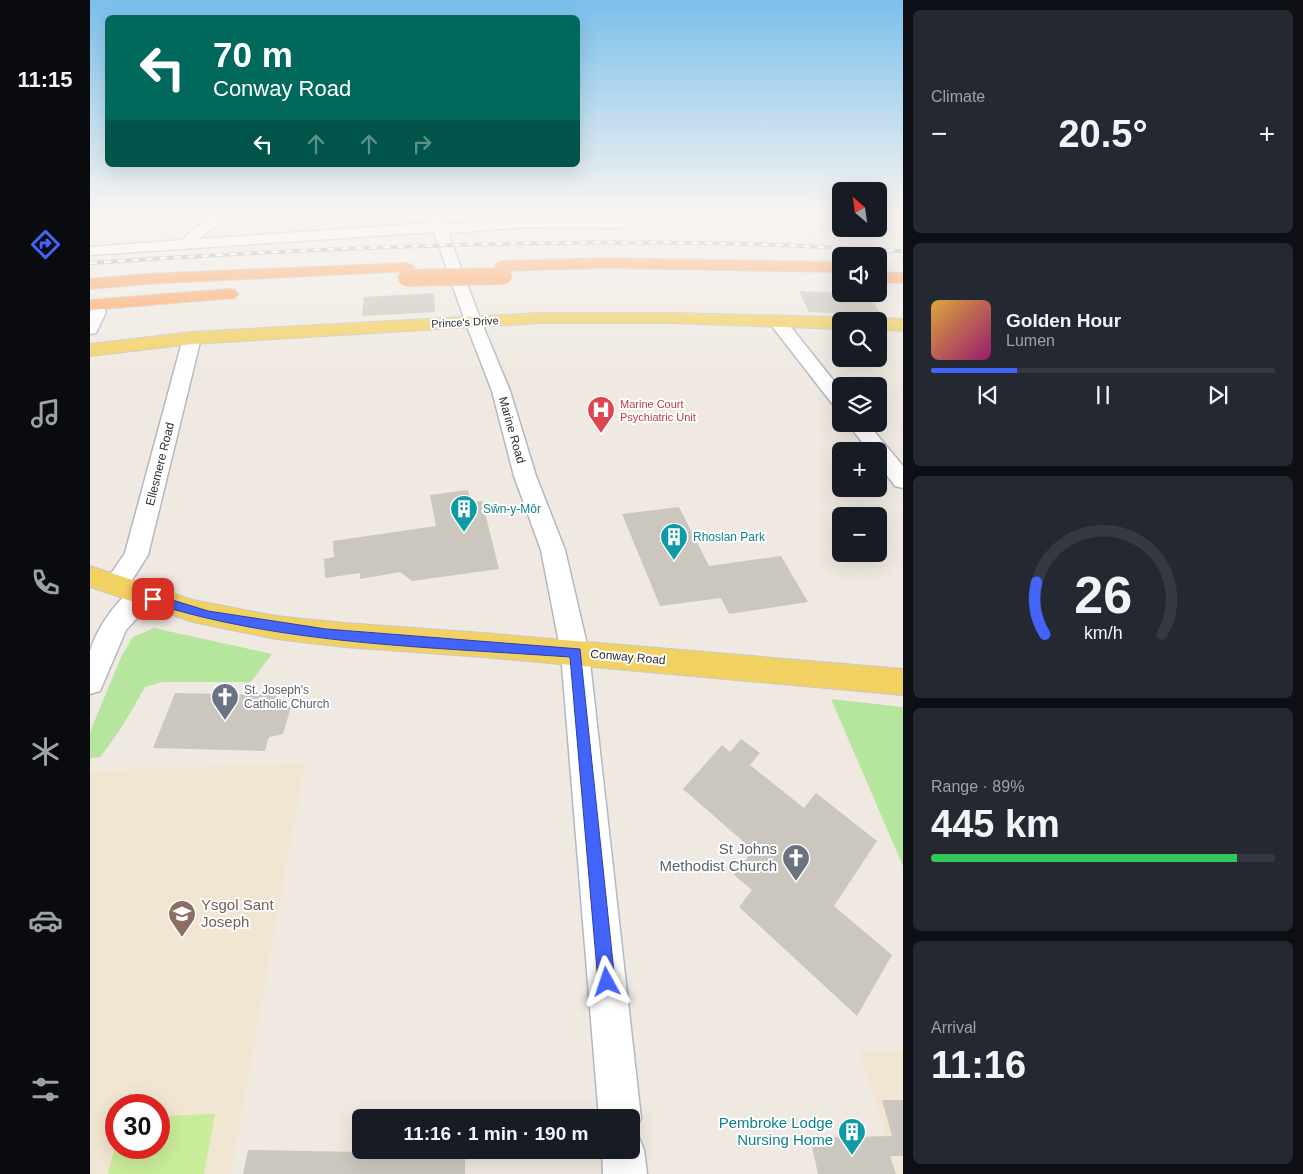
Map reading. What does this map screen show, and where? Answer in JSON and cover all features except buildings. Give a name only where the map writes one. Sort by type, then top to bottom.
[{"type":"highway","points":[[504,271],[557,267]]},
{"type":"highway","points":[[887,268],[903,268]]},
{"type":"highway","points":[[90,284],[144,279],[504,271],[832,276]]},
{"type":"highway","points":[[264,291],[406,273]]},
{"type":"highway","points":[[887,277],[903,278]]},
{"type":"highway","points":[[90,294],[352,280]]},
{"type":"highway","points":[[94,309],[245,292]]},
{"type":"main road","name":"Prince's Drive","points":[[90,350],[192,338],[473,321],[601,317],[832,323]]},
{"type":"main road","points":[[887,324],[903,325]]},
{"type":"main road","name":"Conway Road","points":[[103,580],[143,595],[208,615],[266,626],[341,636],[575,653],[903,682]]},
{"type":"street","name":"Marine Road","points":[[454,267],[501,391],[525,476],[552,550],[575,653],[619,1109]]},
{"type":"street","points":[[90,329],[94,309]]},
{"type":"street","points":[[776,321],[832,391]]},
{"type":"street","name":"Ellesmere Road","points":[[103,580],[136,556],[192,338]]},
{"type":"street","points":[[864,432],[903,480]]},
{"type":"street","points":[[90,682],[116,624],[143,595]]},
{"type":"street","points":[[624,1159],[625,1174]]},
{"type":"shaded area","name":"Ysgol Sant Joseph","points":[[305,763],[231,1174],[90,1174],[90,771]]},
{"type":"shaded area","points":[[903,1050],[903,1174],[897,1174],[859,1051]]},
{"type":"green space","points":[[154,628],[272,654],[251,682],[162,682],[145,687],[107,749],[100,757],[90,758],[90,732],[122,655],[133,637]]},
{"type":"green space","points":[[831,699],[903,707],[903,866]]},
{"type":"green space","points":[[215,1114],[204,1174],[108,1174],[112,1159],[170,1159],[170,1116]]},
{"type":"place","name":"Marine Court Psychiatric Unit","points":[[601,434]]},
{"type":"place","name":"Sŵn-y-Môr","points":[[464,533]]},
{"type":"place","name":"Rhoslan Park","points":[[674,561]]},
{"type":"place","name":"St. Joseph's Catholic Church","points":[[225,721]]},
{"type":"place","name":"St Johns Methodist Church","points":[[796,882]]},
{"type":"place","name":"Ysgol Sant Joseph","points":[[182,938]]},
{"type":"place","name":"Pembroke Lodge Nursing Home","points":[[852,1156]]},
{"type":"route","points":[[153,599],[208,615],[266,626],[341,636],[575,653],[607,982]]}]
